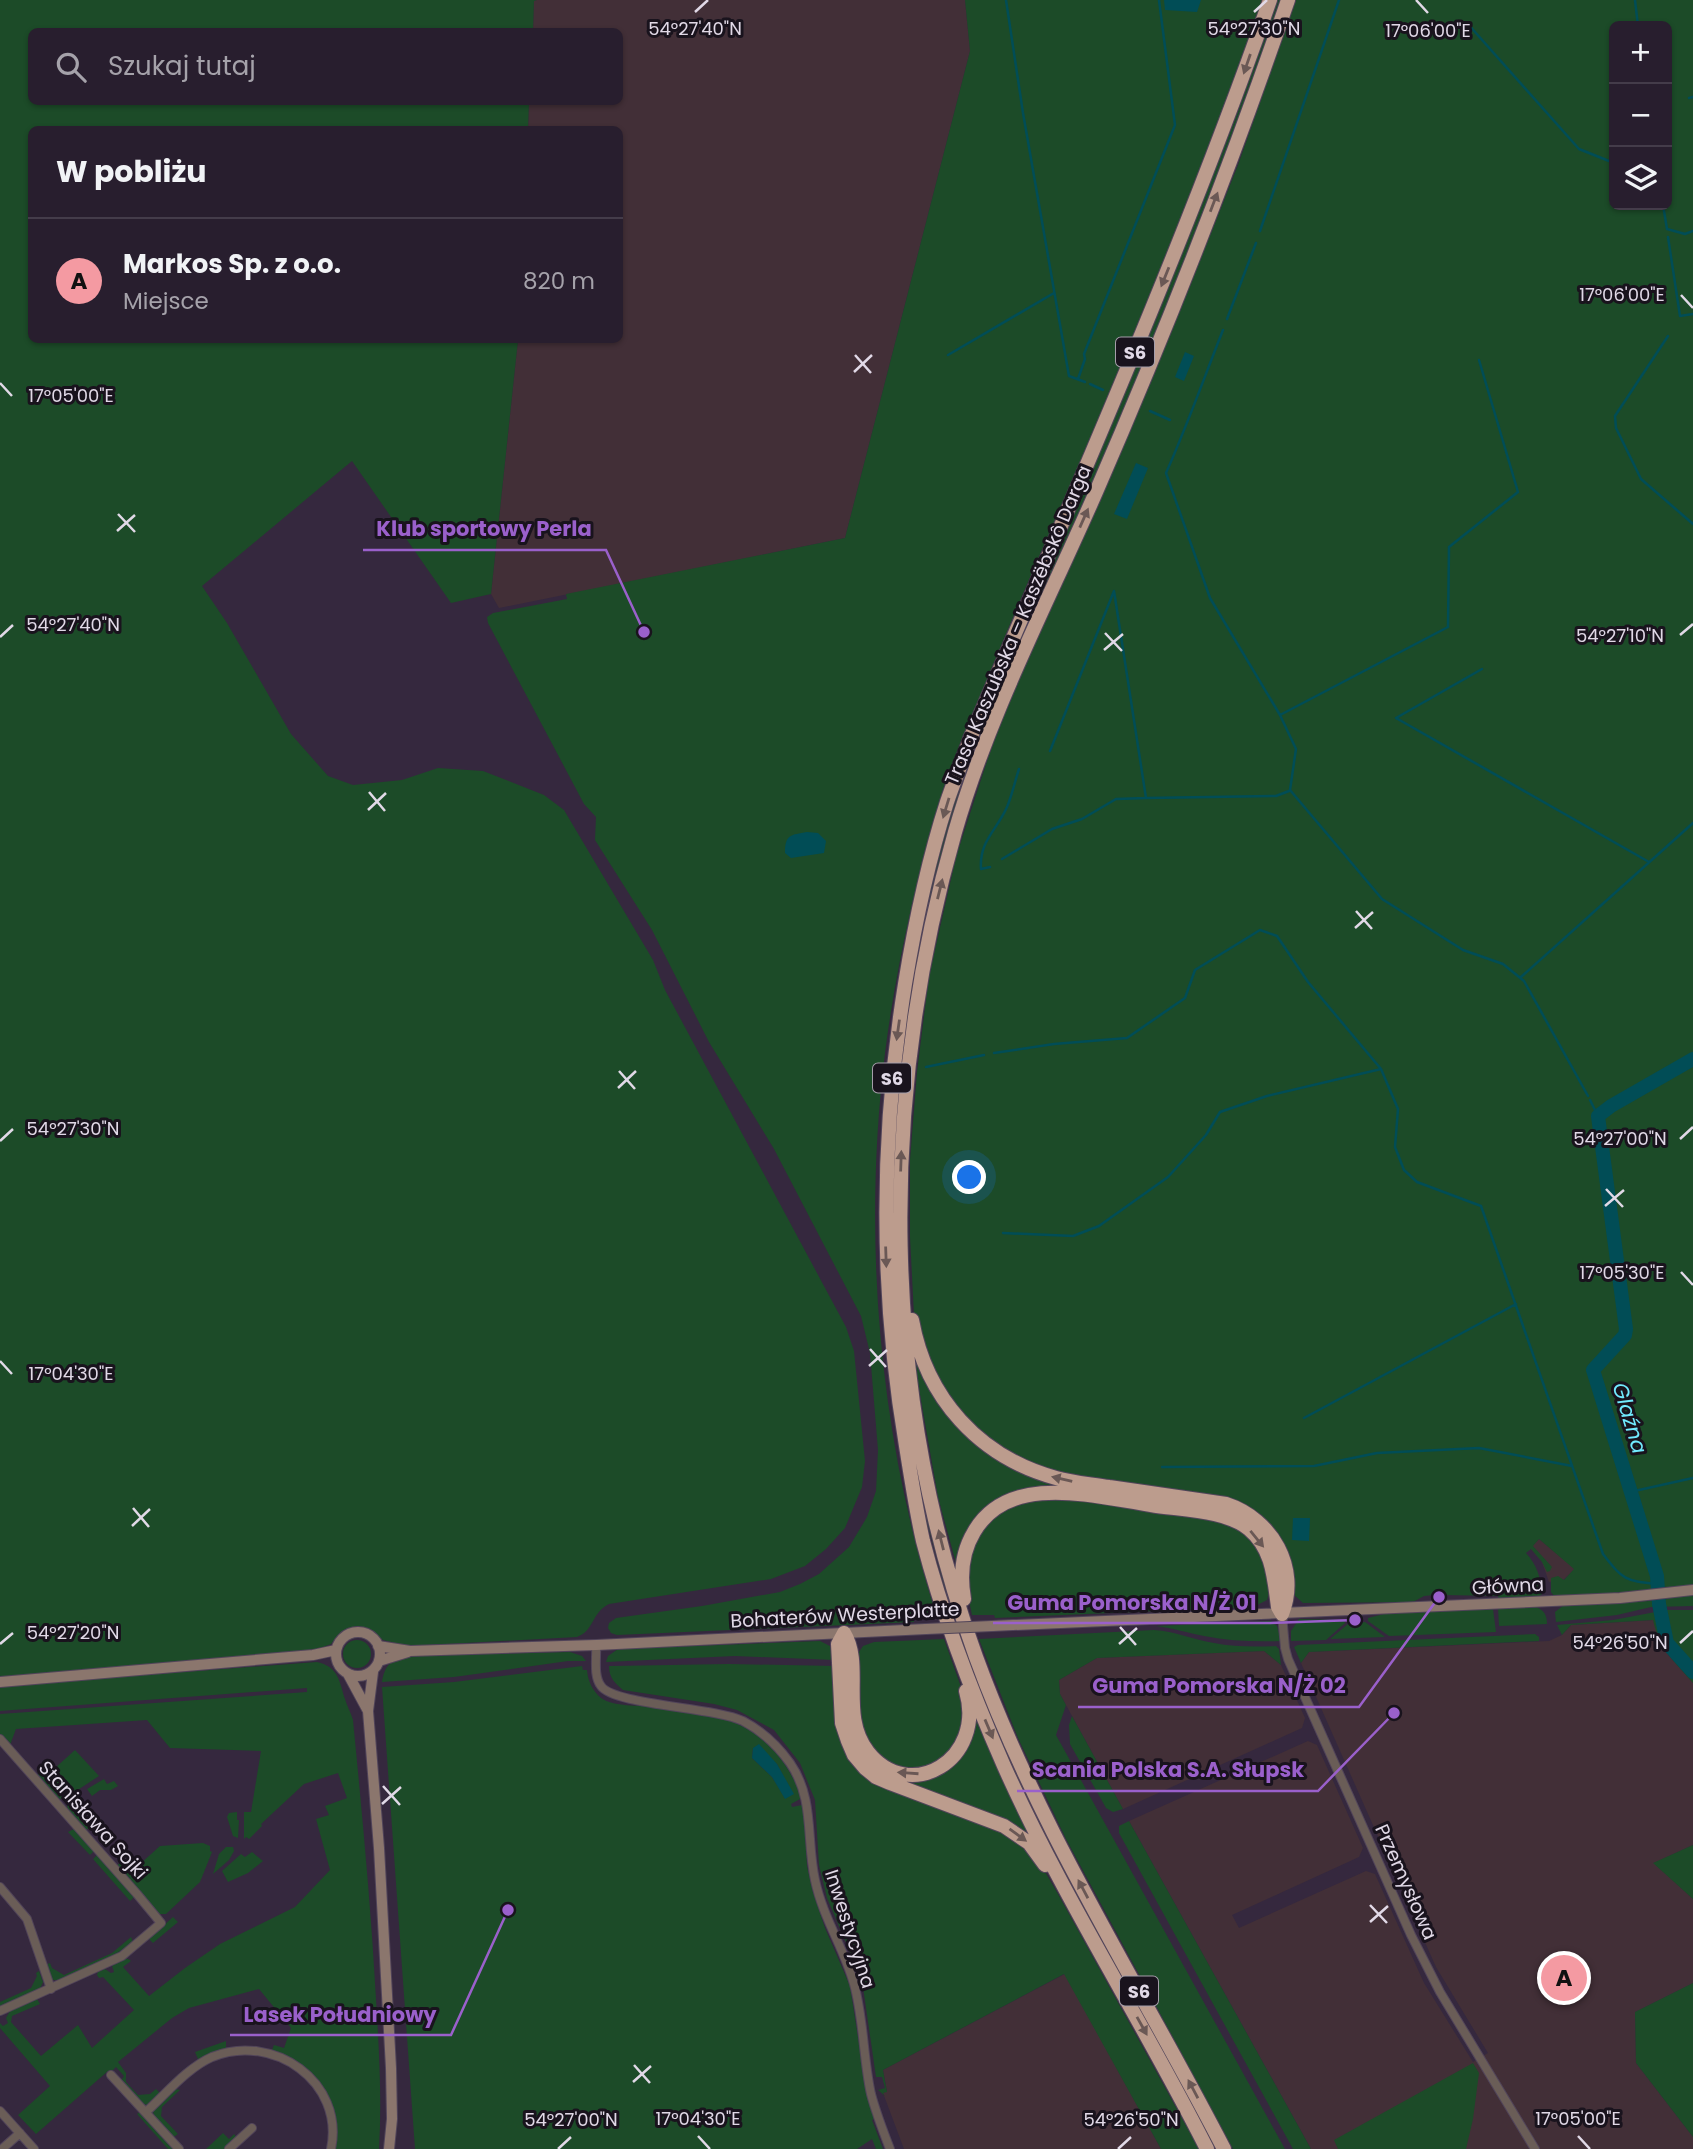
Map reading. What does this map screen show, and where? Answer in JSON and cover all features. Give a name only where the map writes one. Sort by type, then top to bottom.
[{"type":"highway","name":"Trasa Kaszubska – Kaszëbskô Darga","points":[[1208,2149],[1040,1840],[1006,1770],[955,1643],[923,1539],[898,1399],[888,1295],[885,1209],[892,1070],[922,894],[947,805],[970,739],[1143,331],[1238,91],[1270,0]]},
{"type":"highway","name":"Trasa Kaszubska – Kaszëbskô Darga","points":[[1224,2149],[1053,1833],[1019,1763],[974,1652],[943,1548],[924,1466],[909,1373],[900,1254],[902,1129],[915,1012],[938,895],[961,811],[989,734],[1098,487],[1188,268],[1261,79],[1288,0]]},
{"type":"highway","points":[[900,1254],[914,1332],[922,1359],[942,1399],[971,1431],[1018,1464],[1056,1478],[1226,1504],[1249,1513],[1267,1528],[1282,1556],[1287,1601],[1282,1614]]},
{"type":"highway","points":[[974,1652],[963,1592],[962,1574],[966,1548],[976,1528],[1001,1504],[1016,1497],[1036,1493],[1082,1495],[1228,1517],[1239,1522],[1256,1536],[1268,1554],[1278,1607],[1282,1614]]},
{"type":"highway","points":[[955,1643],[970,1703],[968,1732],[956,1755],[947,1763],[931,1772],[901,1774],[879,1763],[858,1737],[853,1706],[851,1644],[844,1633],[838,1644],[842,1723],[854,1755],[876,1777],[1004,1826],[1019,1836],[1035,1851],[1085,1924]]},
{"type":"main road","name":"Główna","points":[[1282,1614],[1651,1596],[1693,1590]]},
{"type":"main road","name":"Bohaterów Westerplatte","points":[[379,1646],[410,1651],[596,1645],[1282,1614]]},
{"type":"main road","points":[[373,1672],[364,1676],[348,1674],[342,1670],[336,1655],[343,1638],[355,1632],[369,1635],[379,1646],[379,1661],[373,1672],[368,1711],[379,1848],[391,2068],[392,2119],[389,2149]]},
{"type":"main road","name":"Bohaterów Westerplatte","points":[[379,1661],[410,1651]]},
{"type":"main road","points":[[0,1682],[336,1655]]},
{"type":"main road","points":[[348,1674],[368,1711]]},
{"type":"street","name":"Przemysłowa","points":[[1282,1614],[1285,1648],[1289,1659],[1411,1935],[1440,1992],[1535,2149]]},
{"type":"street","name":"Inwestycyjna","points":[[596,1645],[598,1683],[602,1689],[627,1699],[719,1713],[741,1720],[775,1744],[796,1773],[808,1804],[812,1865],[817,1889],[827,1922],[853,1983],[872,2096],[890,2149]]},
{"type":"street","name":"Stanisława Sojki","points":[[0,1739],[3,1749],[161,1923],[122,1956],[51,1989]]},
{"type":"street","points":[[0,1887],[27,1919],[51,1989],[0,2011]]},
{"type":"street","points":[[146,2112],[194,2068],[211,2058],[234,2051],[267,2052],[291,2062],[303,2071],[320,2091],[332,2124],[331,2149]]},
{"type":"street","points":[[111,2075],[179,2149]]},
{"type":"street","points":[[0,2111],[34,2149]]},
{"type":"street","points":[[229,2149],[252,2128]]},
{"type":"street","points":[[2,2149],[20,2133]]},
{"type":"shaded area","points":[[0,0],[537,0],[534,1],[533,28],[28,28],[28,105],[529,105],[528,126],[28,126],[28,343],[518,343],[491,594],[451,603],[352,461],[202,586],[227,623],[291,734],[328,776],[353,785],[402,780],[438,768],[483,771],[544,795],[564,810],[653,960],[665,990],[846,1327],[854,1351],[865,1461],[862,1487],[845,1528],[826,1549],[805,1566],[771,1579],[609,1604],[599,1612],[587,1630],[577,1637],[408,1646],[383,1640],[370,1629],[357,1626],[344,1630],[331,1644],[310,1652],[0,1677]]},
{"type":"shaded area","points":[[965,0],[970,51],[845,538],[499,608],[491,594],[518,343],[623,343],[623,126],[528,126],[529,105],[623,105],[623,28],[533,28],[534,1]]},
{"type":"shaded area","points":[[965,0],[1264,0],[1212,144],[1166,259],[951,766],[923,860],[901,956],[885,1053],[878,1124],[876,1266],[889,1409],[901,1480],[937,1617],[913,1618],[914,1622],[617,1635],[611,1633],[608,1628],[609,1623],[616,1618],[780,1592],[819,1574],[849,1547],[867,1517],[876,1491],[878,1450],[870,1353],[861,1316],[774,1149],[709,1042],[652,930],[595,840],[596,817],[584,804],[487,617],[493,613],[567,599],[566,594],[845,538],[970,51]]},
{"type":"shaded area","points":[[1164,0],[1201,0],[1197,12],[1165,10]]},
{"type":"shaded area","points":[[1277,0],[1282,0],[1264,54],[1160,325],[1040,599],[949,830],[936,877],[912,995],[900,1087],[895,1159],[896,1280],[958,1616],[952,1616],[919,1492],[897,1360],[890,1159],[907,995],[932,875],[987,709],[1155,322],[1239,109]]},
{"type":"shaded area","points":[[1296,0],[1693,0],[1693,1586],[1554,1596],[1551,1592],[1551,1578],[1558,1576],[1564,1580],[1574,1569],[1539,1539],[1533,1546],[1552,1567],[1547,1572],[1531,1549],[1526,1553],[1536,1567],[1541,1583],[1542,1594],[1536,1598],[1499,1600],[1498,1596],[1443,1595],[1443,1592],[1435,1592],[1434,1595],[1424,1596],[1413,1602],[1303,1603],[1293,1594],[1281,1541],[1054,1473],[997,1446],[963,1417],[932,1372],[914,1315],[910,1160],[929,976],[956,857],[1008,704],[1148,389],[1238,165]]},
{"type":"shaded area","points":[[1185,352],[1194,356],[1184,381],[1175,377]]},
{"type":"shaded area","points":[[1136,463],[1148,468],[1127,519],[1114,514]]},
{"type":"shaded area","points":[[807,832],[818,833],[826,841],[824,853],[791,858],[785,853],[788,839]]},
{"type":"shaded area","points":[[915,1357],[1005,1463],[1222,1508],[1275,1561],[1219,1512],[1011,1495],[956,1563],[938,1497]]},
{"type":"shaded area","points":[[1065,1498],[1223,1521],[1250,1536],[1264,1559],[1270,1589],[1267,1600],[1253,1607],[995,1618],[994,1615],[972,1615],[966,1571],[971,1549],[983,1528],[1001,1511],[1021,1501]]},
{"type":"shaded area","points":[[1293,1518],[1310,1518],[1309,1541],[1292,1540]]},
{"type":"shaded area","points":[[1539,1539],[1575,1569],[1563,1580],[1549,1582],[1542,1562],[1530,1548]]},
{"type":"shaded area","points":[[1693,1595],[1693,1606],[1651,1607],[1617,1615],[1556,1622],[1555,1612],[1564,1605],[1649,1601]]},
{"type":"shaded area","points":[[1536,1607],[1545,1613],[1547,1624],[1499,1626],[1498,1608]]},
{"type":"shaded area","points":[[1493,1609],[1496,1632],[1389,1636],[1368,1621],[1368,1618],[1388,1613]]},
{"type":"shaded area","points":[[1666,1610],[1693,1610],[1693,1683],[1664,1647],[1653,1620],[1571,1625],[1562,1635],[1557,1625],[1613,1620]]},
{"type":"shaded area","points":[[1299,1619],[1344,1620],[1345,1623],[1326,1640],[1291,1641],[1291,1631]]},
{"type":"shaded area","points":[[1654,1620],[1664,1650],[1693,1683],[1693,1845],[1654,1863],[1693,1899],[1693,1983],[1635,2012],[1636,2063],[1693,2137],[1693,2149],[1311,2149],[1129,1821],[1308,1741],[1317,1745],[1363,1848],[1359,1857],[1232,1915],[1239,1928],[1366,1871],[1375,1874],[1424,1983],[1473,2062],[1488,2053],[1436,1967],[1301,1663],[1309,1652],[1549,1641],[1562,1635],[1571,1625]]},
{"type":"shaded area","points":[[1271,1621],[1277,1626],[1281,1641],[1223,1639],[1156,1626]]},
{"type":"shaded area","points":[[1365,1622],[1385,1637],[1330,1639],[1348,1624]]},
{"type":"shaded area","points":[[1154,1630],[1206,1642],[1276,1646],[1279,1649],[1281,1665],[1264,1651],[1097,1658],[1059,1680],[1060,1694],[1066,1705],[1056,1735],[1285,2149],[1233,2149],[1066,1839],[1018,1738],[979,1639]]},
{"type":"shaded area","points":[[1535,1634],[1539,1641],[1309,1652],[1301,1663],[1294,1647],[1298,1645]]},
{"type":"shaded area","points":[[965,1638],[1209,2131],[1205,2134],[1041,1829],[984,1704],[960,1639]]},
{"type":"shaded area","points":[[944,1639],[961,1687],[964,1730],[946,1758],[923,1768],[899,1767],[877,1754],[861,1730],[859,1652],[863,1646],[874,1642]]},
{"type":"shaded area","points":[[357,1640],[367,1644],[371,1654],[367,1664],[357,1668],[347,1664],[343,1654],[347,1644]]},
{"type":"shaded area","points":[[820,1641],[830,1646],[834,1660],[735,1656],[606,1662],[608,1656],[618,1649]]},
{"type":"shaded area","points":[[1264,1651],[1281,1665],[1305,1718],[1302,1728],[1123,1809],[1060,1694],[1059,1680],[1097,1658]]},
{"type":"shaded area","points":[[570,1652],[582,1656],[586,1661],[568,1661],[454,1677],[382,1682],[390,1663],[410,1656]]},
{"type":"shaded area","points":[[317,1662],[334,1671],[353,1720],[374,1964],[380,2074],[379,2149],[335,2149],[334,2117],[329,2102],[300,2065],[272,2050],[274,2045],[284,2048],[291,2028],[259,1989],[189,2008],[172,2018],[118,2062],[126,2073],[126,2082],[138,2095],[150,2094],[156,2089],[161,2094],[149,2105],[142,2104],[121,2081],[124,2076],[116,2067],[36,2134],[18,2115],[50,2086],[0,2028],[0,2023],[3,2026],[8,2023],[6,2018],[10,2011],[37,1999],[40,2004],[12,2016],[11,2022],[41,2056],[78,2025],[92,2048],[134,2010],[103,1977],[99,1978],[98,1972],[105,1969],[114,1972],[112,1966],[129,1959],[131,1961],[123,1967],[149,1996],[220,1944],[295,1907],[330,1870],[316,1819],[329,1815],[325,1806],[347,1798],[338,1773],[304,1784],[261,1824],[249,1839],[244,1839],[244,1812],[251,1812],[261,1751],[170,1748],[147,1720],[16,1729],[10,1745],[0,1734],[0,1714],[307,1692],[307,1688],[0,1711],[0,1686]]},
{"type":"shaded area","points":[[582,1666],[583,1670],[587,1670],[589,1682],[595,1692],[606,1701],[724,1719],[756,1734],[775,1751],[790,1772],[801,1795],[800,1799],[791,1804],[792,1807],[802,1805],[804,1811],[807,1866],[813,1892],[850,1986],[865,2082],[874,2119],[872,2120],[883,2149],[876,2149],[872,2139],[857,2149],[415,2149],[382,1687],[454,1682]],"holes":[[[753,1748],[777,1764],[793,1794],[785,1798],[772,1777],[752,1758]]]},
{"type":"shaded area","points":[[609,1666],[836,1666],[850,1758],[998,1829],[1021,1844],[1044,1870],[1199,2149],[1161,2149],[1064,1974],[883,2070],[887,2092],[883,2093],[885,2096],[878,2090],[885,2088],[882,2077],[876,2077],[862,1980],[827,1898],[819,1865],[815,1800],[800,1763],[774,1730],[737,1710],[623,1690],[611,1677],[609,1670]]},
{"type":"shaded area","points":[[849,1704],[879,1769],[949,1767],[975,1717],[1031,1840],[875,1771]]},
{"type":"shaded area","points":[[1072,1716],[1123,1809],[1113,1812],[1106,1808],[1070,1744],[1069,1725]]},
{"type":"shaded area","points":[[759,1744],[777,1764],[794,1794],[785,1799],[772,1777],[752,1758],[753,1748]]},
{"type":"shaded area","points":[[75,1750],[99,1776],[67,1797],[59,1799],[38,1774],[41,1772],[45,1777]]},
{"type":"shaded area","points":[[104,1779],[107,1784],[114,1781],[118,1786],[111,1790],[100,1790],[92,1796],[87,1789]]},
{"type":"shaded area","points":[[73,1799],[79,1807],[74,1811],[89,1828],[86,1830],[76,1823],[69,1812],[67,1805]]},
{"type":"shaded area","points":[[237,1812],[238,1838],[233,1836],[227,1817],[229,1813]]},
{"type":"shaded area","points":[[1129,1821],[1311,2149],[1293,2149],[1119,1833],[1119,1826]]},
{"type":"shaded area","points":[[76,1828],[94,1851],[90,1855],[68,1832]]},
{"type":"shaded area","points":[[203,1843],[210,1846],[212,1852],[200,1882],[166,1914],[157,1912],[116,1866],[120,1863],[130,1873],[160,1846]]},
{"type":"shaded area","points":[[1693,1845],[1693,1899],[1653,1863]]},
{"type":"shaded area","points":[[226,1847],[233,1847],[234,1851],[229,1860],[213,1874],[219,1854]]},
{"type":"shaded area","points":[[252,1852],[263,1861],[248,1873],[228,1882],[222,1871],[241,1854],[245,1857]]},
{"type":"shaded area","points":[[98,1854],[134,1897],[130,1901],[93,1859]]},
{"type":"shaded area","points":[[173,1917],[178,1922],[153,1943],[149,1939]]},
{"type":"shaded area","points":[[131,1937],[133,1942],[113,1956],[59,1980],[50,1977],[45,1965],[50,1963],[52,1968],[64,1975],[112,1953]]},
{"type":"shaded area","points":[[39,1971],[43,1982],[40,1989],[0,2007],[0,2002],[31,1988]]},
{"type":"shaded area","points":[[1065,1974],[1161,2149],[904,2149],[883,2093],[887,2091],[883,2070]]},
{"type":"shaded area","points":[[1693,1983],[1693,2137],[1636,2063],[1635,2012]]},
{"type":"shaded area","points":[[226,2041],[226,2050],[198,2059],[195,2052]]},
{"type":"shaded area","points":[[1473,2063],[1479,2073],[1466,2149],[1338,2149],[1334,2140]]},
{"type":"shaded area","points":[[175,2089],[180,2090],[162,2107],[161,2116],[178,2134],[172,2138],[154,2117],[153,2111]]},
{"type":"shaded area","points":[[140,2112],[174,2149],[168,2149],[137,2114]]},
{"type":"shaded area","points":[[223,2133],[229,2139],[234,2134],[237,2138],[225,2149],[206,2149]]},
{"type":"waterway","points":[[1006,0],[1069,376],[1085,382]]},
{"type":"waterway","points":[[1078,379],[1085,359],[1084,354],[1175,125],[1159,0]]},
{"type":"waterway","points":[[1260,231],[1339,0]]},
{"type":"waterway","points":[[1635,0],[1637,21]]},
{"type":"waterway","points":[[1467,23],[1579,149],[1609,161]]},
{"type":"waterway","points":[[1689,98],[1693,97]]},
{"type":"waterway","points":[[1664,210],[1667,229],[1685,234],[1693,231]]},
{"type":"waterway","points":[[1668,237],[1680,316],[1693,314]]},
{"type":"waterway","points":[[1227,319],[1256,243]]},
{"type":"waterway","points":[[948,355],[1054,293]]},
{"type":"waterway","points":[[1223,330],[1166,473],[1210,598],[1280,715],[1296,749],[1290,790],[1382,899],[1463,950],[1503,964],[1524,981],[1588,1096]]},
{"type":"waterway","points":[[1668,336],[1615,416],[1616,428],[1641,479],[1693,524]]},
{"type":"waterway","points":[[1280,715],[1448,627],[1449,547],[1518,492],[1479,360]]},
{"type":"waterway","points":[[1090,384],[1103,390]]},
{"type":"waterway","points":[[1150,411],[1170,420]]},
{"type":"waterway","points":[[1050,751],[1114,591],[1146,798],[1276,796],[1289,791]]},
{"type":"waterway","points":[[1482,669],[1396,718],[1649,862]]},
{"type":"waterway","points":[[990,867],[981,869],[983,851],[1007,807],[1019,769]]},
{"type":"waterway","points":[[1002,859],[1052,829],[1082,819],[1116,799],[1146,798]]},
{"type":"waterway","points":[[1521,977],[1693,823]]},
{"type":"waterway","points":[[994,1053],[1054,1044],[1127,1038],[1185,998],[1195,970],[1260,930],[1277,936],[1308,982],[1381,1069]]},
{"type":"waterway","points":[[926,1067],[984,1055]]},
{"type":"waterway","name":"Glaźna","points":[[1693,1059],[1598,1116],[1626,1329],[1625,1335],[1593,1370],[1657,1576],[1659,1604],[1667,1643],[1693,1672]]},
{"type":"waterway","points":[[1003,1233],[1073,1236],[1099,1226],[1168,1177],[1206,1135],[1220,1112],[1267,1096],[1381,1069],[1398,1109],[1395,1147],[1404,1170],[1417,1182],[1481,1206],[1603,1554],[1626,1578],[1658,1584]]},
{"type":"waterway","points":[[1590,1100],[1598,1116]]},
{"type":"waterway","points":[[1304,1418],[1516,1304]]},
{"type":"waterway","points":[[1162,1467],[1314,1466],[1377,1453],[1479,1448],[1572,1466]]},
{"type":"waterway","points":[[1630,1492],[1693,1478]]},
{"type":"place","name":"Klub sportowy Perla","points":[[644,632]]},
{"type":"place","name":"Guma Pomorska N/Ż 02","points":[[1439,1597]]},
{"type":"place","name":"Guma Pomorska N/Ż 01","points":[[1355,1620]]},
{"type":"place","name":"Scania Polska S.A. Słupsk","points":[[1394,1713]]},
{"type":"place","name":"Lasek Południowy","points":[[508,1910]]},
{"type":"place","name":"Markos Sp. z o.o.","points":[[1564,1978]]}]
